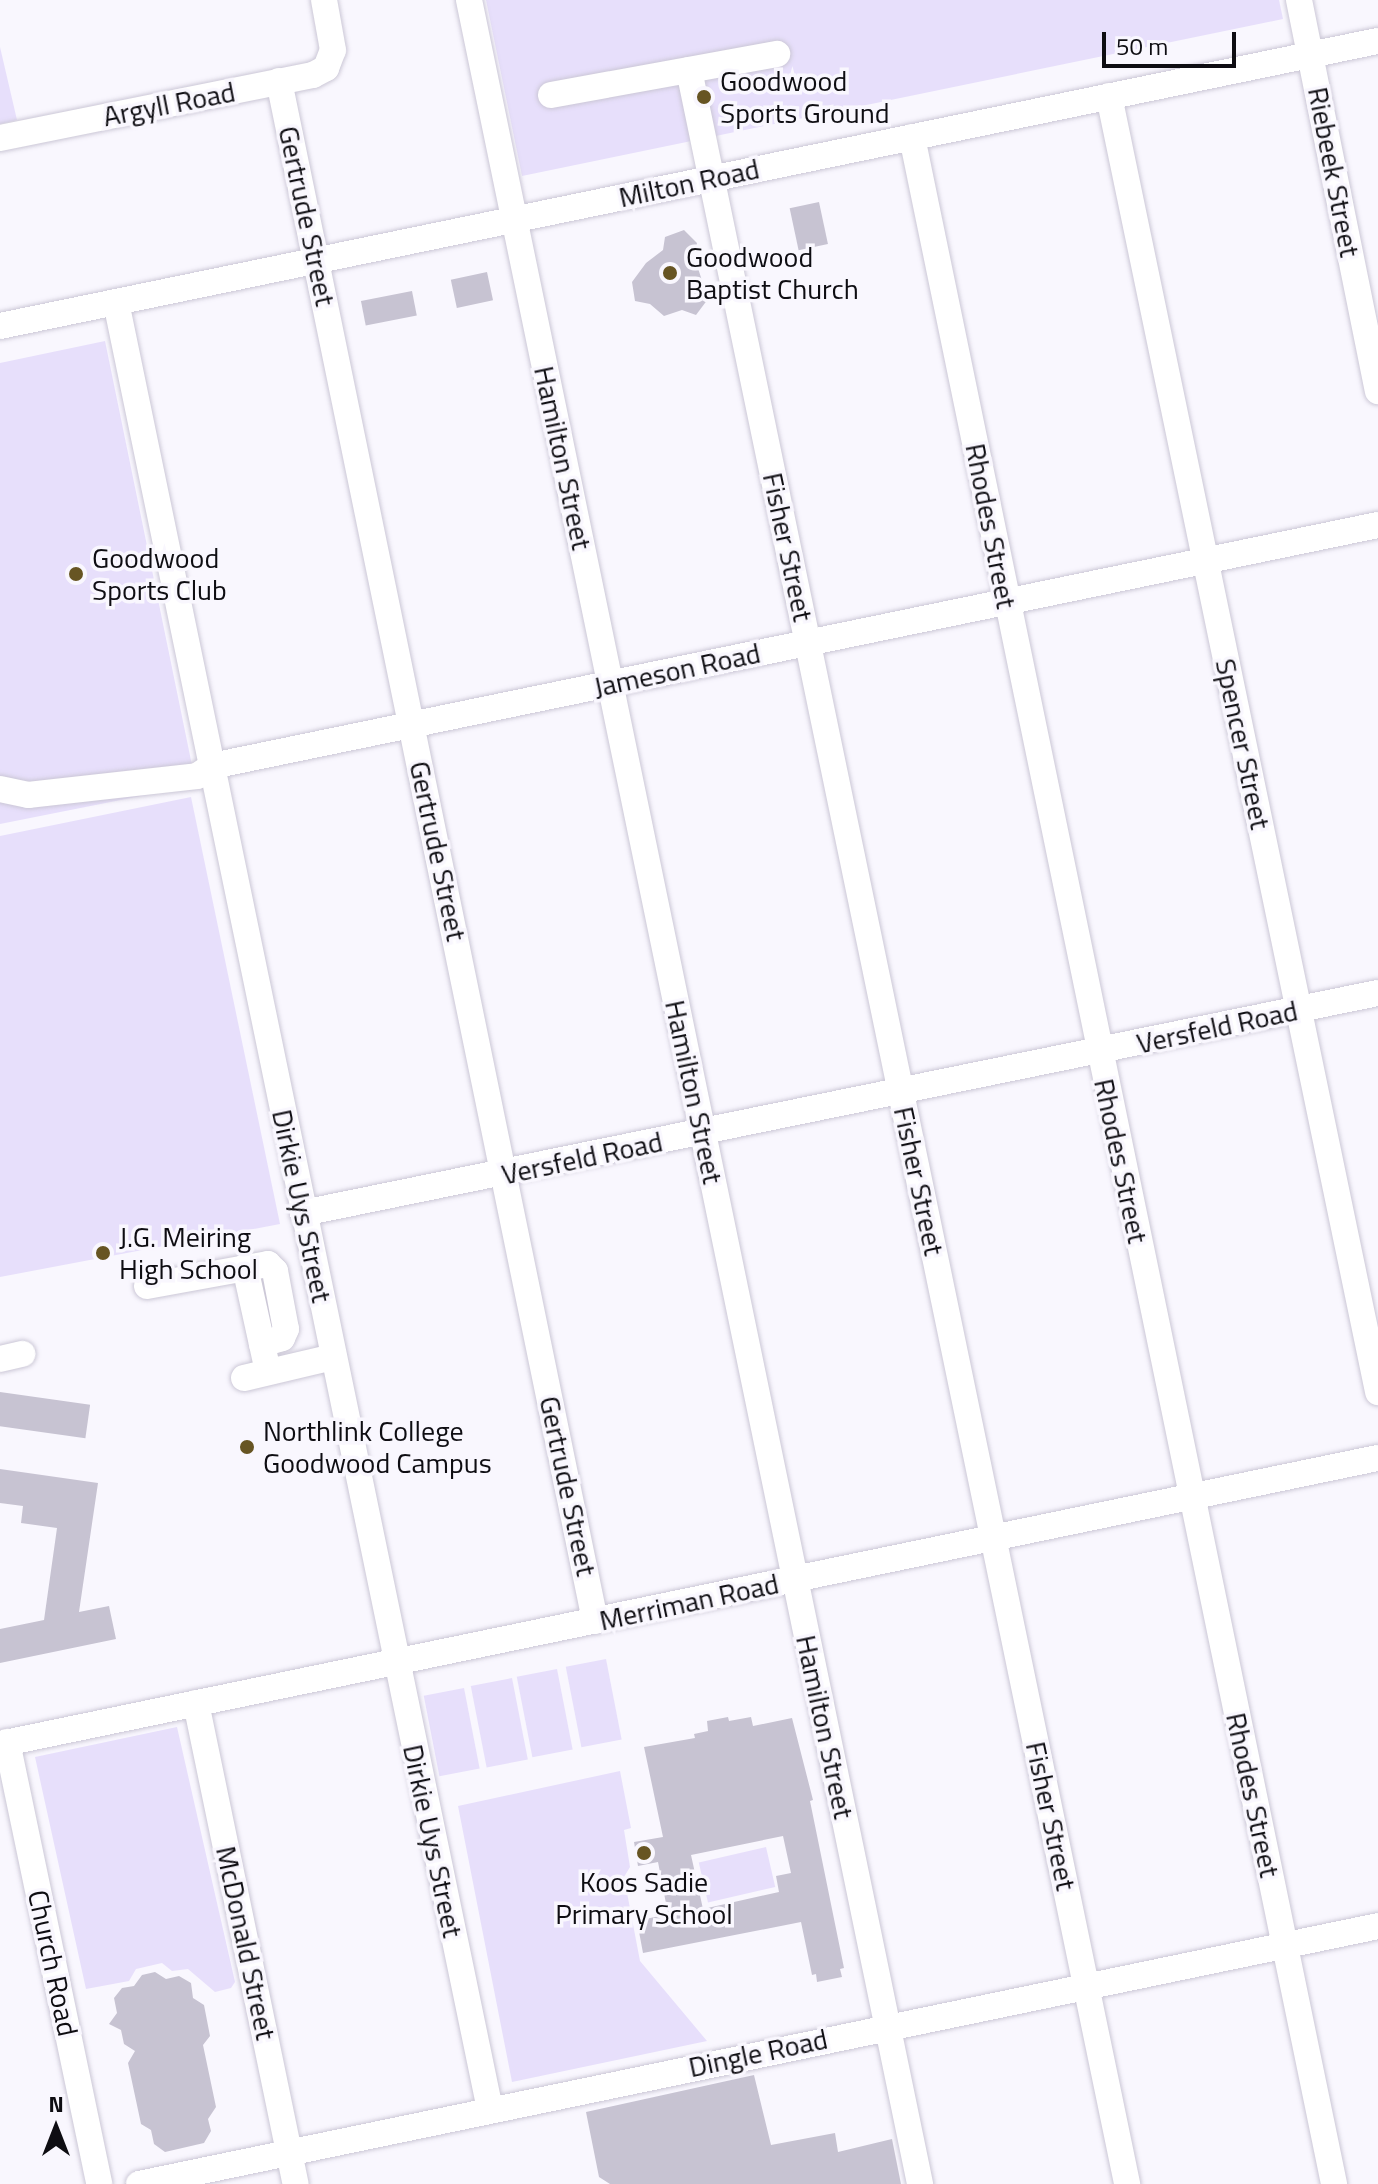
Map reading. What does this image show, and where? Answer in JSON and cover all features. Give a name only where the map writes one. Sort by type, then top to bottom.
[{"type":"street","name":"Argyll Road","points":[[0,138],[321,72],[332,58],[324,0]]},
{"type":"street","name":"Hamilton Street","points":[[469,0],[920,2184]]},
{"type":"street","name":"Riebeek Street","points":[[1299,0],[1378,391]]},
{"type":"street","name":"Milton Road","points":[[0,326],[1378,41]]},
{"type":"street","points":[[551,95],[777,54]]},
{"type":"street","name":"Fisher Street","points":[[689,70],[714,178],[1127,2184]]},
{"type":"street","name":"Gertrude Street","points":[[279,81],[595,1621]]},
{"type":"street","name":"Spencer Street","points":[[1109,96],[1378,1392]]},
{"type":"street","name":"Rhodes Street","points":[[912,137],[1334,2184]]},
{"type":"street","name":"Dirkie Uys Street","points":[[116,302],[395,1663],[490,2110]]},
{"type":"street","name":"Jameson Road","points":[[0,789],[28,795],[197,776],[212,766],[1378,525]]},
{"type":"street","name":"Versfeld Road","points":[[303,1213],[504,1175],[1378,993]]},
{"type":"street","points":[[147,1286],[245,1267],[262,1344],[256,1375],[333,1357]]},
{"type":"street","name":"Merriman Road","points":[[4,1743],[1378,1458]]},
{"type":"street","name":"McDonald Street","points":[[196,1703],[296,2184]]},
{"type":"street","name":"Church Road","points":[[4,1743],[99,2184]]},
{"type":"street","name":"Dingle Road","points":[[139,2184],[1378,1926]]},
{"type":"shaded area","name":"Goodwood Sports Ground","points":[[486,0],[1279,0],[1283,19],[522,176]]},
{"type":"shaded area","points":[[0,47],[17,120],[0,124]]},
{"type":"shaded area","name":"Goodwood Sports Club","points":[[105,341],[196,785],[0,824],[0,363]]},
{"type":"shaded area","points":[[191,797],[280,1224],[0,1277],[0,836]]},
{"type":"shaded area","points":[[606,1659],[622,1739],[581,1747],[566,1667]]},
{"type":"shaded area","points":[[557,1669],[573,1749],[532,1757],[517,1677]]},
{"type":"shaded area","points":[[512,1678],[528,1759],[487,1767],[471,1686]]},
{"type":"shaded area","points":[[464,1688],[480,1768],[439,1776],[424,1696]]},
{"type":"shaded area","points":[[177,1727],[235,1982],[231,1988],[215,1992],[188,1969],[172,1971],[162,1963],[136,1969],[129,1981],[86,1989],[35,1757]]},
{"type":"shaded area","points":[[620,1771],[631,1828],[624,1830],[630,1867],[624,1877],[640,1961],[707,2041],[512,2082],[458,1806]]},
{"type":"shaded area","points":[[766,1847],[775,1887],[708,1902],[699,1863]]},
{"type":"building","points":[[819,202],[828,244],[799,250],[790,208]]},
{"type":"building","name":"Goodwood Baptist Church","points":[[684,230],[697,243],[694,256],[708,299],[696,315],[682,310],[664,316],[650,304],[635,301],[632,282],[646,263],[663,250],[665,237]]},
{"type":"building","points":[[487,272],[493,300],[457,308],[451,280]]},
{"type":"building","points":[[412,291],[417,316],[366,325],[361,301]]},
{"type":"building","points":[[0,1392],[90,1405],[85,1438],[0,1426]]},
{"type":"building","points":[[0,1469],[98,1483],[79,1612],[109,1606],[116,1639],[0,1663],[0,1629],[44,1620],[57,1528],[21,1523],[23,1506],[0,1503]]},
{"type":"building","points":[[751,1717],[753,1726],[792,1718],[813,1800],[810,1801],[844,1968],[840,1969],[842,1977],[817,1982],[816,1974],[812,1975],[801,1922],[643,1953],[637,1921],[668,1914],[658,1862],[638,1866],[634,1842],[663,1837],[644,1747],[695,1738],[694,1734],[708,1731],[707,1721]],"holes":[[[783,1836],[791,1873],[776,1876],[779,1892],[703,1909],[691,1855]]]},
{"type":"building","points":[[155,1972],[166,1979],[179,1976],[191,1983],[193,1998],[204,2005],[210,2036],[203,2045],[216,2107],[208,2119],[211,2131],[204,2143],[165,2152],[154,2144],[151,2130],[141,2124],[128,2063],[135,2051],[124,2044],[121,2030],[109,2024],[117,2013],[114,1998],[122,1988],[134,1986],[142,1975]]},
{"type":"building","points":[[754,2075],[771,2145],[835,2133],[838,2152],[892,2139],[901,2184],[610,2184],[599,2177],[586,2112]]},
{"type":"place","name":"Goodwood Sports Ground","points":[[704,97]]},
{"type":"place","name":"Goodwood Baptist Church","points":[[670,273]]},
{"type":"place","name":"Goodwood Sports Club","points":[[76,574]]},
{"type":"place","name":"J.G. Meiring High School","points":[[103,1253]]},
{"type":"place","name":"Northlink College Goodwood Campus","points":[[247,1447]]},
{"type":"place","name":"Koos Sadie Primary School","points":[[644,1853]]}]
